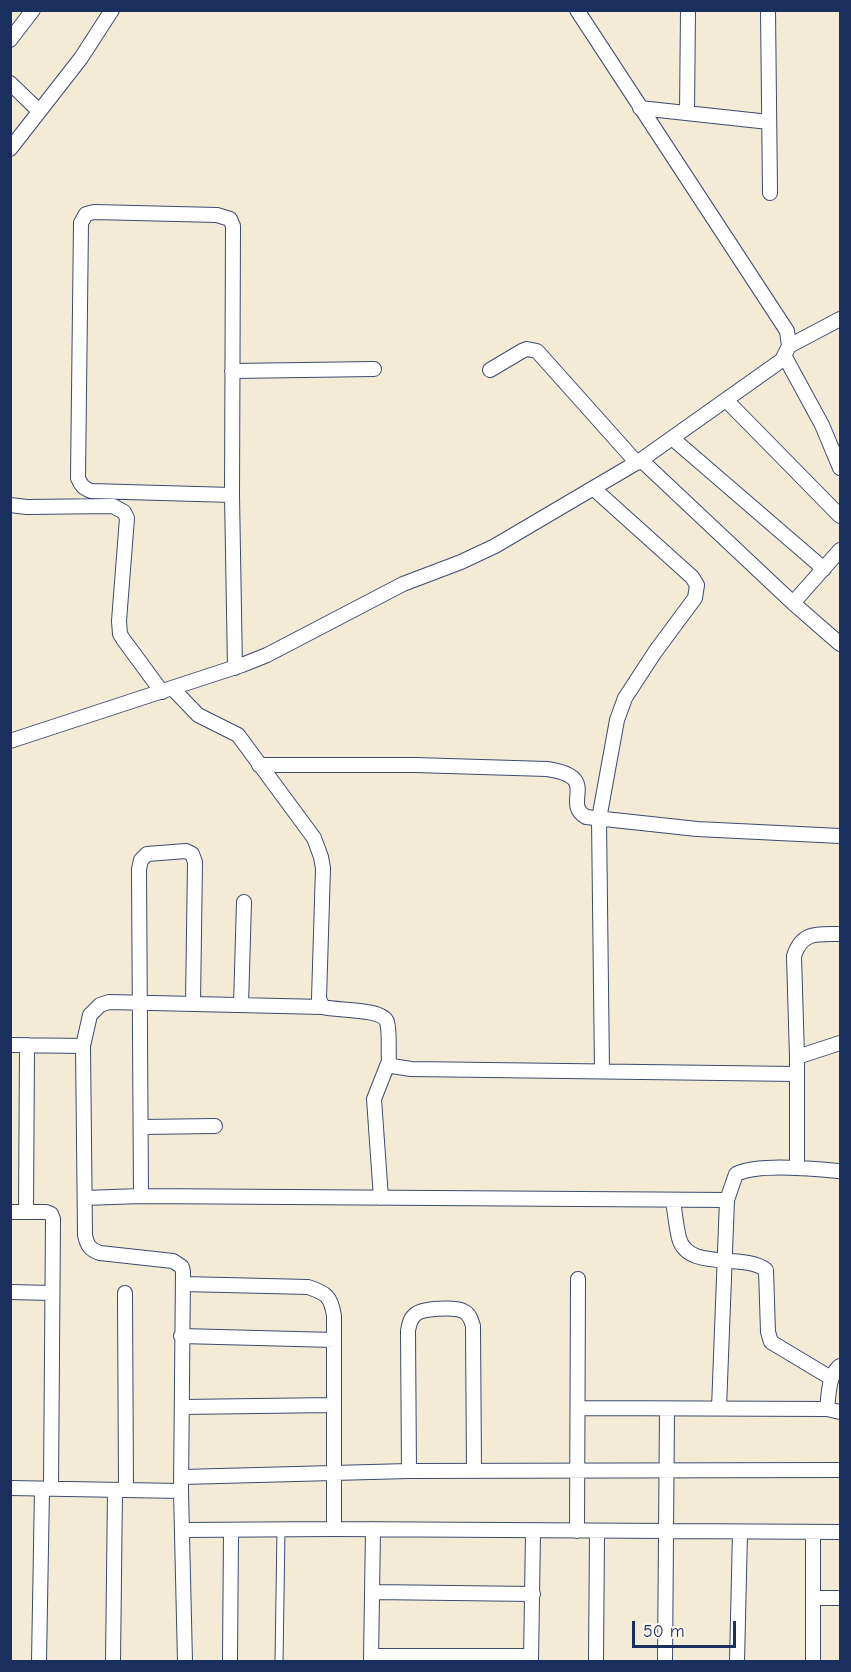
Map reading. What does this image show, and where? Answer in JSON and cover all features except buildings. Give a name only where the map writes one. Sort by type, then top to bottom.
[{"type":"street","points":[[10,40],[33,10]]},
{"type":"street","points":[[10,149],[81,58],[112,10]]},
{"type":"street","points":[[577,10],[787,331],[790,339],[787,351],[840,468]]},
{"type":"street","points":[[687,113],[688,10]]},
{"type":"street","points":[[768,10],[770,193]]},
{"type":"street","points":[[10,83],[39,111]]},
{"type":"street","points":[[640,108],[769,122]]},
{"type":"street","points":[[232,495],[91,491],[81,484],[78,466],[81,224],[86,214],[94,212],[217,214],[230,219],[233,226],[232,495],[235,668]]},
{"type":"street","points":[[10,741],[235,668],[267,655],[403,584],[461,562],[495,546],[639,461],[726,400],[787,351],[840,319]]},
{"type":"street","points":[[490,370],[522,351],[527,349],[537,351],[639,461],[840,644]]},
{"type":"street","points":[[232,371],[374,369]]},
{"type":"street","points":[[726,400],[840,516]]},
{"type":"street","points":[[672,438],[824,569]]},
{"type":"street","points":[[593,488],[692,577],[698,590],[695,598],[655,652],[625,698],[617,720],[599,819],[602,1071]]},
{"type":"street","points":[[10,505],[27,507],[113,506],[124,512],[127,518],[120,634],[168,691],[198,715],[238,735],[314,838],[323,868],[320,999],[323,1007]]},
{"type":"street","points":[[793,603],[840,550]]},
{"type":"street","points":[[259,765],[415,765],[562,771],[575,779],[578,784],[578,808],[579,812],[586,817],[719,831],[840,836]]},
{"type":"street","points":[[141,1196],[139,869],[141,860],[147,854],[186,851],[192,854],[195,862],[193,1003]]},
{"type":"street","points":[[241,1005],[244,902]]},
{"type":"street","points":[[797,1168],[794,956],[803,938],[818,934],[840,934]]},
{"type":"street","points":[[185,1662],[182,1530],[182,1267],[173,1261],[100,1253],[92,1251],[87,1244],[82,1046],[90,1015],[100,1005],[109,1002],[139,1001],[323,1007],[333,1010],[375,1012],[382,1015],[387,1021],[389,1061],[374,1099],[381,1198]]},
{"type":"street","points":[[797,1057],[840,1043]]},
{"type":"street","points":[[10,1045],[82,1046]]},
{"type":"street","points":[[26,1212],[27,1045]]},
{"type":"street","points":[[389,1061],[392,1066],[400,1068],[797,1074]]},
{"type":"street","points":[[141,1126],[215,1126]]},
{"type":"street","points":[[719,1408],[727,1200],[736,1174],[746,1170],[797,1168],[840,1171]]},
{"type":"street","points":[[85,1198],[141,1196],[727,1200]]},
{"type":"street","points":[[673,1201],[679,1238],[683,1246],[697,1257],[751,1263],[766,1270],[768,1332],[771,1342],[831,1378]]},
{"type":"street","points":[[10,1212],[46,1212],[51,1214],[53,1219],[47,1489],[39,1662]]},
{"type":"street","points":[[577,1531],[578,1279]]},
{"type":"street","points":[[183,1284],[308,1287],[323,1292],[332,1303],[334,1529]]},
{"type":"street","points":[[10,1292],[52,1293]]},
{"type":"street","points":[[112,1662],[120,1490],[125,1293]]},
{"type":"street","points":[[409,1471],[408,1331],[410,1321],[416,1314],[426,1310],[456,1309],[465,1311],[473,1326],[474,1470]]},
{"type":"street","points":[[182,1336],[334,1340]]},
{"type":"street","points":[[578,1408],[833,1411],[831,1378],[833,1372],[840,1366]]},
{"type":"street","points":[[182,1407],[333,1405]]},
{"type":"street","points":[[665,1662],[666,1410]]},
{"type":"street","points":[[10,1488],[120,1490],[333,1474],[409,1471],[840,1470]]},
{"type":"street","points":[[373,1529],[371,1659],[531,1659],[533,1531]]},
{"type":"street","points":[[182,1530],[840,1532]]},
{"type":"street","points":[[230,1662],[231,1530]]},
{"type":"street","points":[[596,1662],[597,1532]]},
{"type":"street","points":[[737,1662],[740,1532]]},
{"type":"street","points":[[813,1533],[813,1662]]},
{"type":"street","points":[[372,1592],[533,1594]]},
{"type":"street","points":[[813,1598],[840,1598]]},
{"type":"lane","points":[[279,1662],[281,1530]]}]
